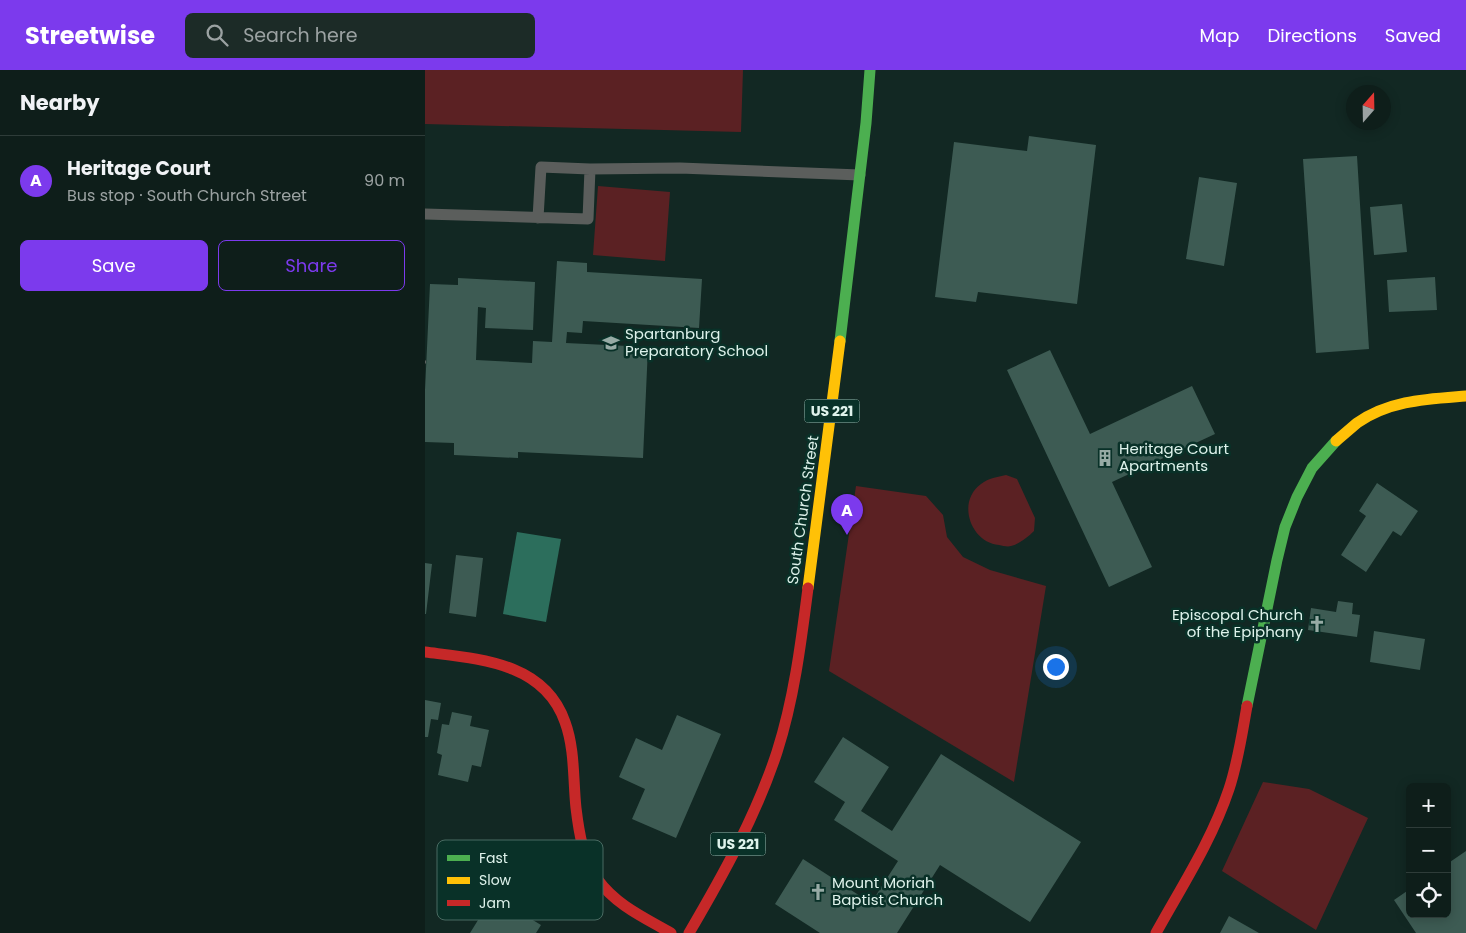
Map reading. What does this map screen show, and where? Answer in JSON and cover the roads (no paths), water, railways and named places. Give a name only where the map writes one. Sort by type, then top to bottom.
[{"type":"street","name":"South Church Street","points":[[689,933],[711,897],[752,816],[774,758],[786,716],[798,653],[828,442],[860,174],[870,70]]},
{"type":"street","points":[[1156,933],[1211,833],[1229,791],[1279,548],[1298,492],[1308,474],[1333,442],[1351,427],[1370,415],[1413,399],[1466,396]]},
{"type":"street","points":[[425,652],[496,663],[514,668],[531,677],[557,703],[565,720],[569,739],[580,840]]},
{"type":"street","points":[[603,886],[614,898],[671,933]]},
{"type":"lane","points":[[538,218],[541,167],[590,169],[679,168],[860,174]]},
{"type":"lane","points":[[425,214],[588,219],[590,169]]},
{"type":"place","name":"Spartanburg Preparatory School","points":[[611,343]]},
{"type":"place","name":"Heritage Court Apartments","points":[[1105,458]]},
{"type":"place","name":"Heritage Court","points":[[847,535]]},
{"type":"place","name":"Episcopal Church of the Epiphany","points":[[1317,624]]},
{"type":"place","name":"Mount Moriah Baptist Church","points":[[818,892]]}]
